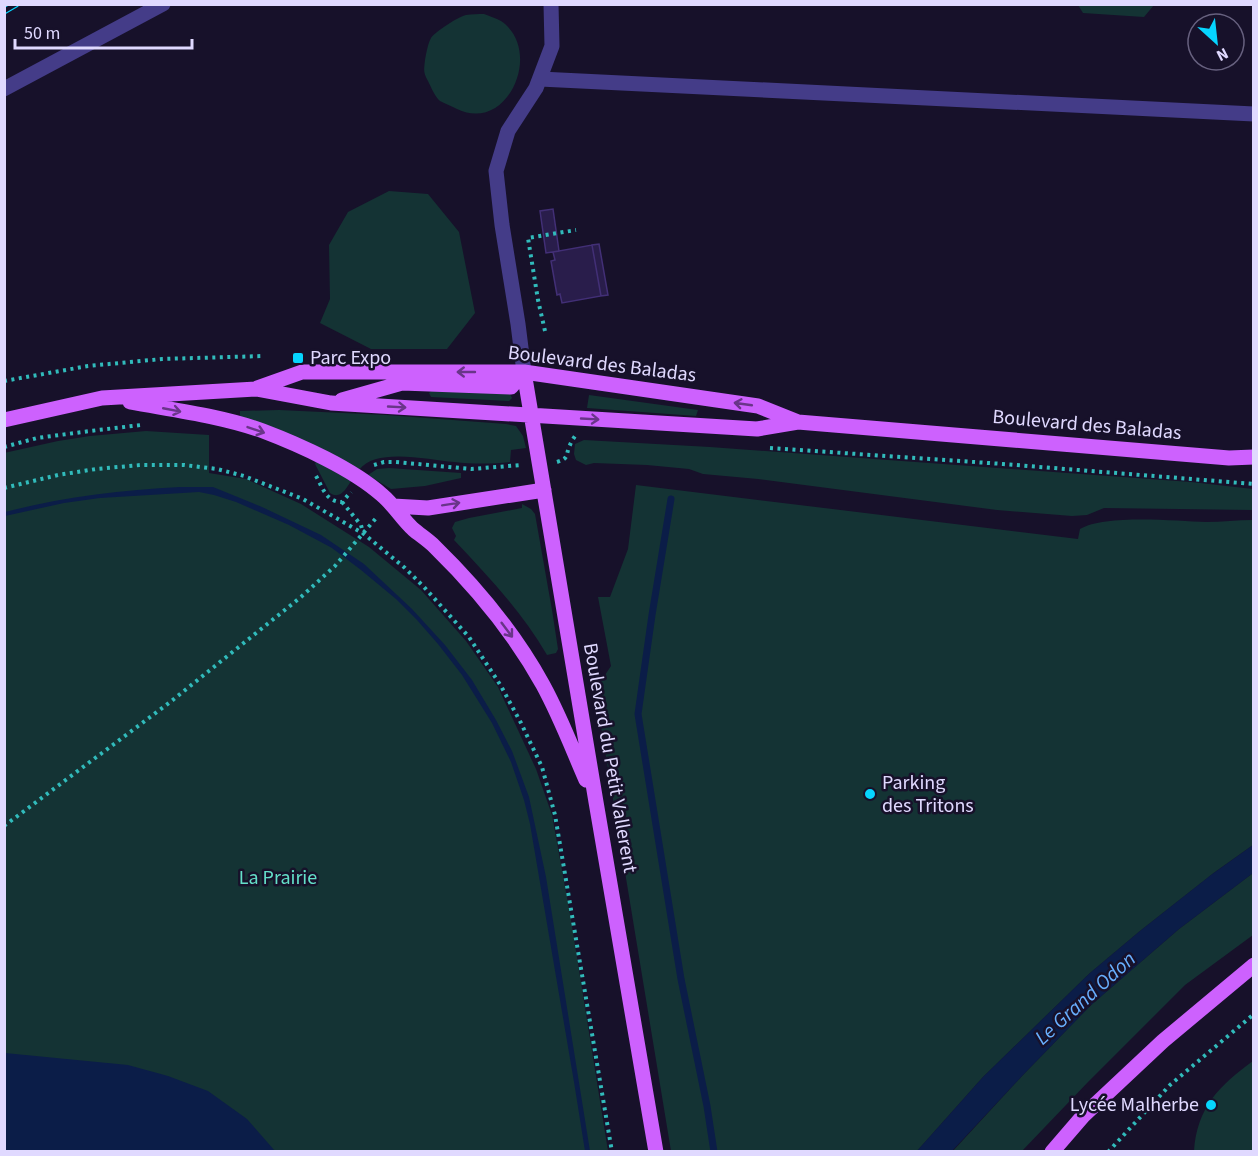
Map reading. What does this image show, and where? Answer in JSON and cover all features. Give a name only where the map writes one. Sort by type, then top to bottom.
[{"type":"main road","name":"Boulevard des Baladas","points":[[256,389],[302,372],[524,372],[758,406],[798,422]]},
{"type":"main road","points":[[331,403],[402,383],[511,387],[524,372]]},
{"type":"main road","name":"Boulevard du Petit Vallerent","points":[[524,372],[656,1152]]},
{"type":"main road","name":"Boulevard des Baladas","points":[[4,420],[102,398],[256,389],[331,403],[757,429],[798,422],[1229,458]]},
{"type":"main road","points":[[102,398],[200,415],[261,431],[310,451],[360,478],[382,494],[411,527],[432,544],[470,584],[517,643],[553,704],[596,802]]},
{"type":"main road","points":[[1229,458],[1254,457]]},
{"type":"main road","points":[[1229,458],[1254,465]]},
{"type":"main road","points":[[393,506],[428,508],[543,490]]},
{"type":"main road","points":[[1052,1152],[1083,1116],[1162,1041],[1254,965]]},
{"type":"lane","points":[[4,89],[163,4]]},
{"type":"lane","points":[[524,372],[496,171],[508,131],[536,88],[552,46],[551,4]]},
{"type":"lane","points":[[540,79],[1254,114]]},
{"type":"path","points":[[546,330],[538,300],[528,238],[576,230]]},
{"type":"path","points":[[4,381],[88,366],[162,359],[264,356]]},
{"type":"path","points":[[4,447],[37,438],[145,425]]},
{"type":"path","points":[[555,462],[564,460],[568,456],[569,445],[576,434]]},
{"type":"path","points":[[764,447],[1254,484]]},
{"type":"path","points":[[367,468],[384,462],[471,469],[527,465]]},
{"type":"path","points":[[4,488],[58,475],[130,466],[183,465],[218,469],[244,476],[303,499],[364,534],[424,587],[469,638],[501,686],[542,767],[555,815],[612,1152]]},
{"type":"path","points":[[312,469],[327,497],[333,502],[342,502],[361,525],[364,534]]},
{"type":"path","points":[[4,825],[169,703],[301,597],[364,534]]},
{"type":"path","points":[[1108,1152],[1170,1085],[1254,1014]]},
{"type":"green space","points":[[1078,5],[1154,5],[1144,17],[1083,13]]},
{"type":"green space","points":[[484,14],[501,21],[514,34],[519,50],[519,68],[514,85],[505,100],[491,110],[475,114],[440,101],[426,78],[424,66],[428,46],[434,35],[462,16]]},
{"type":"green space","points":[[389,191],[428,194],[459,232],[475,313],[447,349],[371,349],[320,323],[330,299],[329,245],[348,212]]},
{"type":"green space","points":[[432,390],[510,394],[512,398],[509,401],[431,397],[429,393]]},
{"type":"green space","points":[[589,395],[698,410],[696,416],[587,408]]},
{"type":"green space","points":[[279,410],[506,424],[516,426],[523,436],[526,448],[511,450],[510,462],[468,463],[390,457],[367,463],[359,470],[240,418],[240,411]]},
{"type":"green space","name":"La Prairie","points":[[146,431],[209,435],[209,473],[246,479],[301,504],[369,547],[421,590],[466,641],[498,687],[536,769],[552,815],[608,1151],[5,1151],[4,453],[90,436]]},
{"type":"green space","points":[[584,440],[1191,482],[1253,489],[1253,510],[1104,508],[1087,515],[1072,516],[997,510],[703,474],[689,469],[647,465],[594,463],[586,465],[576,460],[574,454],[575,444]]},
{"type":"green space","points":[[316,461],[351,481],[342,493],[334,495],[330,493],[315,464]]},
{"type":"green space","points":[[377,469],[461,473],[461,478],[425,486],[391,489],[368,475]]},
{"type":"green space","points":[[636,485],[1078,539],[1080,529],[1106,521],[1253,520],[1253,845],[1215,872],[1090,973],[983,1077],[917,1151],[671,1151],[595,690],[611,666],[598,597],[610,597],[628,549]]},
{"type":"green space","points":[[522,504],[535,514],[552,610],[558,649],[556,653],[547,655],[516,609],[454,540],[456,536],[452,528],[455,522],[522,508]]},
{"type":"green space","points":[[1253,873],[1253,935],[1185,985],[1022,1151],[952,1152],[1091,1005],[1179,929]]},
{"type":"green space","points":[[1253,1061],[1253,1151],[1194,1151],[1200,1122],[1212,1098],[1230,1079]]},
{"type":"water","points":[[180,487],[213,487],[321,535],[364,564],[412,609],[445,645],[472,680],[512,751],[529,797],[546,877],[590,1151],[585,1151],[530,824],[524,800],[511,762],[492,723],[462,675],[417,620],[396,599],[332,548],[289,525],[214,495],[199,492],[100,498],[5,516],[5,512],[70,498]]},
{"type":"water","name":"Le Grand Odon","points":[[1253,845],[1253,873],[1179,929],[1091,1005],[952,1151],[917,1151],[983,1077],[1090,973],[1211,875]]},
{"type":"water","points":[[5,1053],[128,1065],[168,1076],[208,1091],[247,1119],[275,1151],[5,1151]]},
{"type":"building","points":[[553,209],[559,251],[546,253],[540,211]]},
{"type":"building","points":[[599,244],[608,295],[601,296],[592,245]]},
{"type":"building","points":[[592,245],[601,296],[562,303],[560,294],[557,295],[551,261],[555,260],[553,252]]},
{"type":"waterway","points":[[671,499],[638,714],[681,979],[714,1152]]},
{"type":"railway","points":[[4,11],[16,4]]},
{"type":"place","name":"Parc Expo","points":[[298,358]]},
{"type":"place","name":"Parking des Tritons","points":[[870,794]]},
{"type":"place","name":"Lycée Malherbe","points":[[1211,1105]]}]
